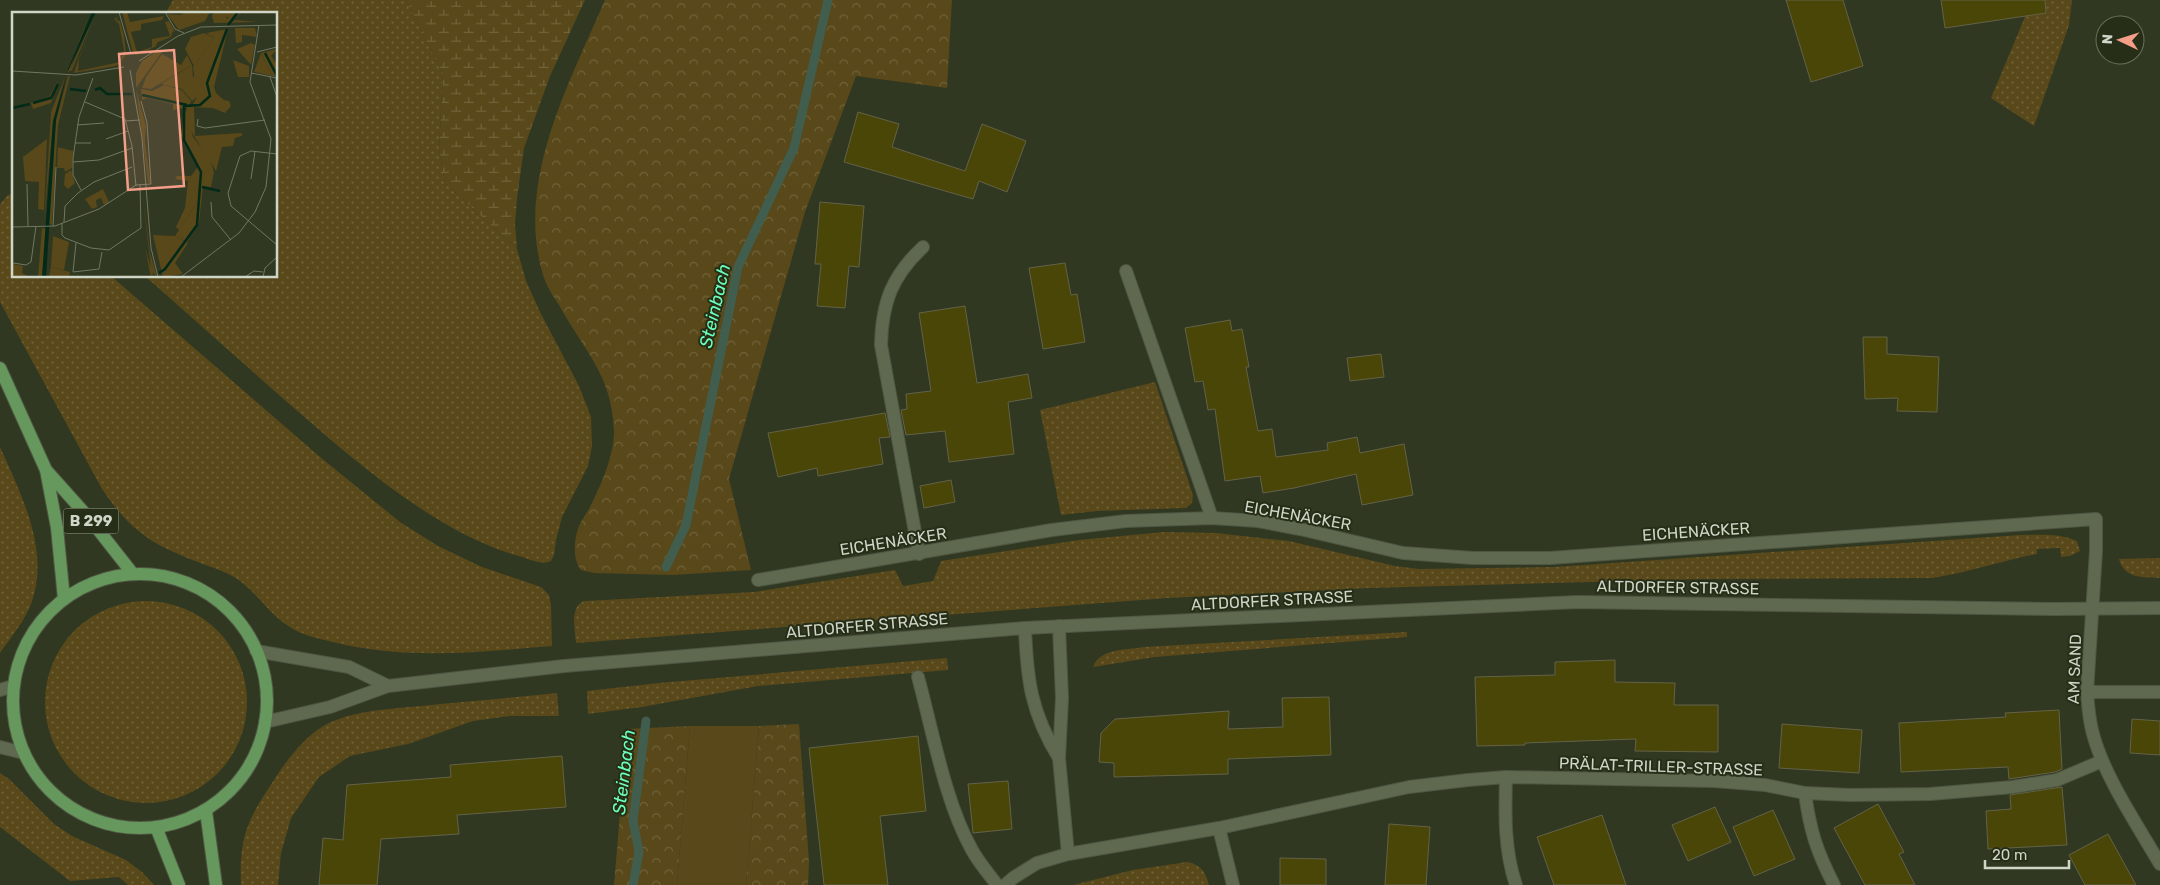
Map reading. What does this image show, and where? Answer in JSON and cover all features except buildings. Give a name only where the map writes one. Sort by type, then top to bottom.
[{"type":"main road","name":"B 299","points":[[0,368],[46,470],[57,528],[64,599]]},
{"type":"main road","name":"B 299","points":[[46,470],[89,518],[133,574]]},
{"type":"main road","points":[[133,574],[172,578],[192,585],[223,605],[246,632],[256,652],[266,683],[265,722],[257,753],[242,779],[232,791],[206,811],[190,818],[140,829],[114,826],[90,819],[61,801],[46,786],[24,753],[14,718],[13,686],[19,662],[31,635],[64,599],[97,582],[112,577],[133,574]]},
{"type":"main road","points":[[206,811],[216,885]]},
{"type":"main road","points":[[156,827],[179,885]]},
{"type":"street","points":[[919,554],[881,345],[882,322],[888,298],[896,278],[907,262],[923,247]]},
{"type":"street","points":[[1126,272],[1212,518]]},
{"type":"street","name":"EICHENÄCKER","points":[[758,580],[1052,530],[1126,521],[1212,518],[1258,521],[1403,553],[1473,558],[1550,558],[2096,519],[2093,609]]},
{"type":"street","name":"ALTDORFER STRASSE","points":[[265,722],[330,707],[388,686],[574,665],[1025,628],[1577,602],[2093,609],[2160,608]]},
{"type":"street","name":"AM SAND","points":[[2093,609],[2087,692],[2092,733],[2102,761],[2160,864]]},
{"type":"street","points":[[1059,626],[1062,698],[1058,758],[1068,854]]},
{"type":"street","points":[[1025,628],[1027,676],[1031,694],[1047,738],[1058,758]]},
{"type":"street","points":[[256,652],[349,668],[388,686]]},
{"type":"street","points":[[918,677],[945,779],[960,826],[973,852],[997,885]]},
{"type":"street","points":[[0,690],[13,686]]},
{"type":"street","points":[[2087,692],[2160,692]]},
{"type":"street","points":[[0,747],[24,753]]},
{"type":"street","name":"PRÄLAT-TRILLER-STRASSE","points":[[1006,885],[1012,878],[1037,863],[1068,854],[1219,828],[1409,787],[1468,780],[1506,777],[1714,781],[1765,785],[1805,793],[1850,795],[1930,794],[2013,787],[2057,780],[2102,761]]},
{"type":"street","points":[[1506,777],[1505,821],[1508,849],[1516,885]]},
{"type":"street","points":[[1805,793],[1814,842],[1834,885]]},
{"type":"street","points":[[1219,828],[1233,885]]},
{"type":"green space","points":[[173,0],[406,0],[443,74],[439,149],[445,183],[517,249],[526,281],[579,386],[591,417],[592,446],[588,466],[562,517],[551,561],[536,562],[490,546],[458,531],[427,513],[397,492],[339,447],[147,278],[278,278],[278,12],[166,12]]},
{"type":"green space","points":[[406,0],[585,0],[550,76],[524,148],[515,224],[517,249],[445,183],[439,149],[443,74]]},
{"type":"green space","points":[[605,0],[952,0],[947,88],[856,76],[805,212],[729,479],[751,570],[673,575],[594,573],[581,570],[576,560],[575,542],[577,531],[598,489],[612,450],[614,431],[612,411],[608,394],[595,364],[544,279],[536,240],[536,204],[541,169],[550,134],[562,99]]},
{"type":"green space","points":[[2028,0],[2072,0],[2069,25],[2034,126],[1991,98],[2027,12]]},
{"type":"green space","points":[[12,194],[12,278],[113,278],[320,457],[400,522],[438,546],[482,567],[541,587],[549,595],[551,605],[552,646],[471,652],[417,653],[364,648],[315,638],[298,632],[285,624],[250,589],[234,577],[165,548],[142,534],[122,515],[102,489],[0,302],[0,204],[8,195]]},
{"type":"green space","points":[[1155,382],[1190,486],[1193,496],[1192,503],[1186,508],[1097,511],[1061,515],[1040,410]]},
{"type":"green space","points":[[0,447],[17,484],[31,524],[38,564],[31,604],[21,623],[0,653]]},
{"type":"green space","points":[[1164,532],[1216,533],[1289,541],[1395,566],[1419,569],[1555,567],[2020,535],[2049,535],[2070,538],[2077,541],[2080,551],[2070,556],[2061,557],[2060,548],[2037,549],[2037,554],[1932,578],[1700,579],[1370,588],[1168,598],[576,643],[575,613],[580,603],[585,601],[754,592],[895,570],[903,586],[933,581],[941,561],[1079,540]]},
{"type":"green space","points":[[2160,558],[2160,578],[2141,577],[2130,574],[2122,566],[2119,559]]},
{"type":"green space","points":[[146,601],[175,605],[194,613],[210,624],[224,638],[235,654],[243,673],[247,702],[243,731],[235,750],[224,766],[210,780],[194,791],[175,799],[146,803],[117,799],[98,791],[82,780],[68,766],[57,750],[49,731],[45,702],[49,673],[57,654],[68,638],[82,624],[98,613],[117,605]]},
{"type":"green space","points":[[1407,632],[1407,637],[1155,657],[1093,667],[1102,656],[1108,653],[1144,647]]},
{"type":"green space","points":[[947,658],[948,670],[758,686],[642,707],[588,714],[587,691]]},
{"type":"green space","points":[[557,693],[559,716],[510,716],[473,721],[408,744],[350,756],[319,777],[291,818],[281,853],[278,885],[241,885],[243,844],[255,810],[288,760],[303,742],[320,728],[351,715],[374,711]]},
{"type":"green space","points":[[799,724],[809,862],[808,885],[746,885],[759,726]]},
{"type":"green space","points":[[690,726],[677,885],[614,885],[627,729]]},
{"type":"green space","points":[[690,726],[759,726],[746,885],[677,885]]},
{"type":"green space","points":[[0,773],[9,779],[54,824],[72,836],[126,860],[142,872],[154,885],[128,885],[119,877],[70,881],[0,827]]},
{"type":"green space","points":[[1187,862],[1202,869],[1209,885],[1073,885],[1133,870]]},
{"type":"waterway","name":"Steinbach","points":[[666,567],[686,525],[738,267],[794,148],[828,0]]},
{"type":"waterway","name":"Steinbach","points":[[633,885],[639,852],[633,821],[646,721]]}]
